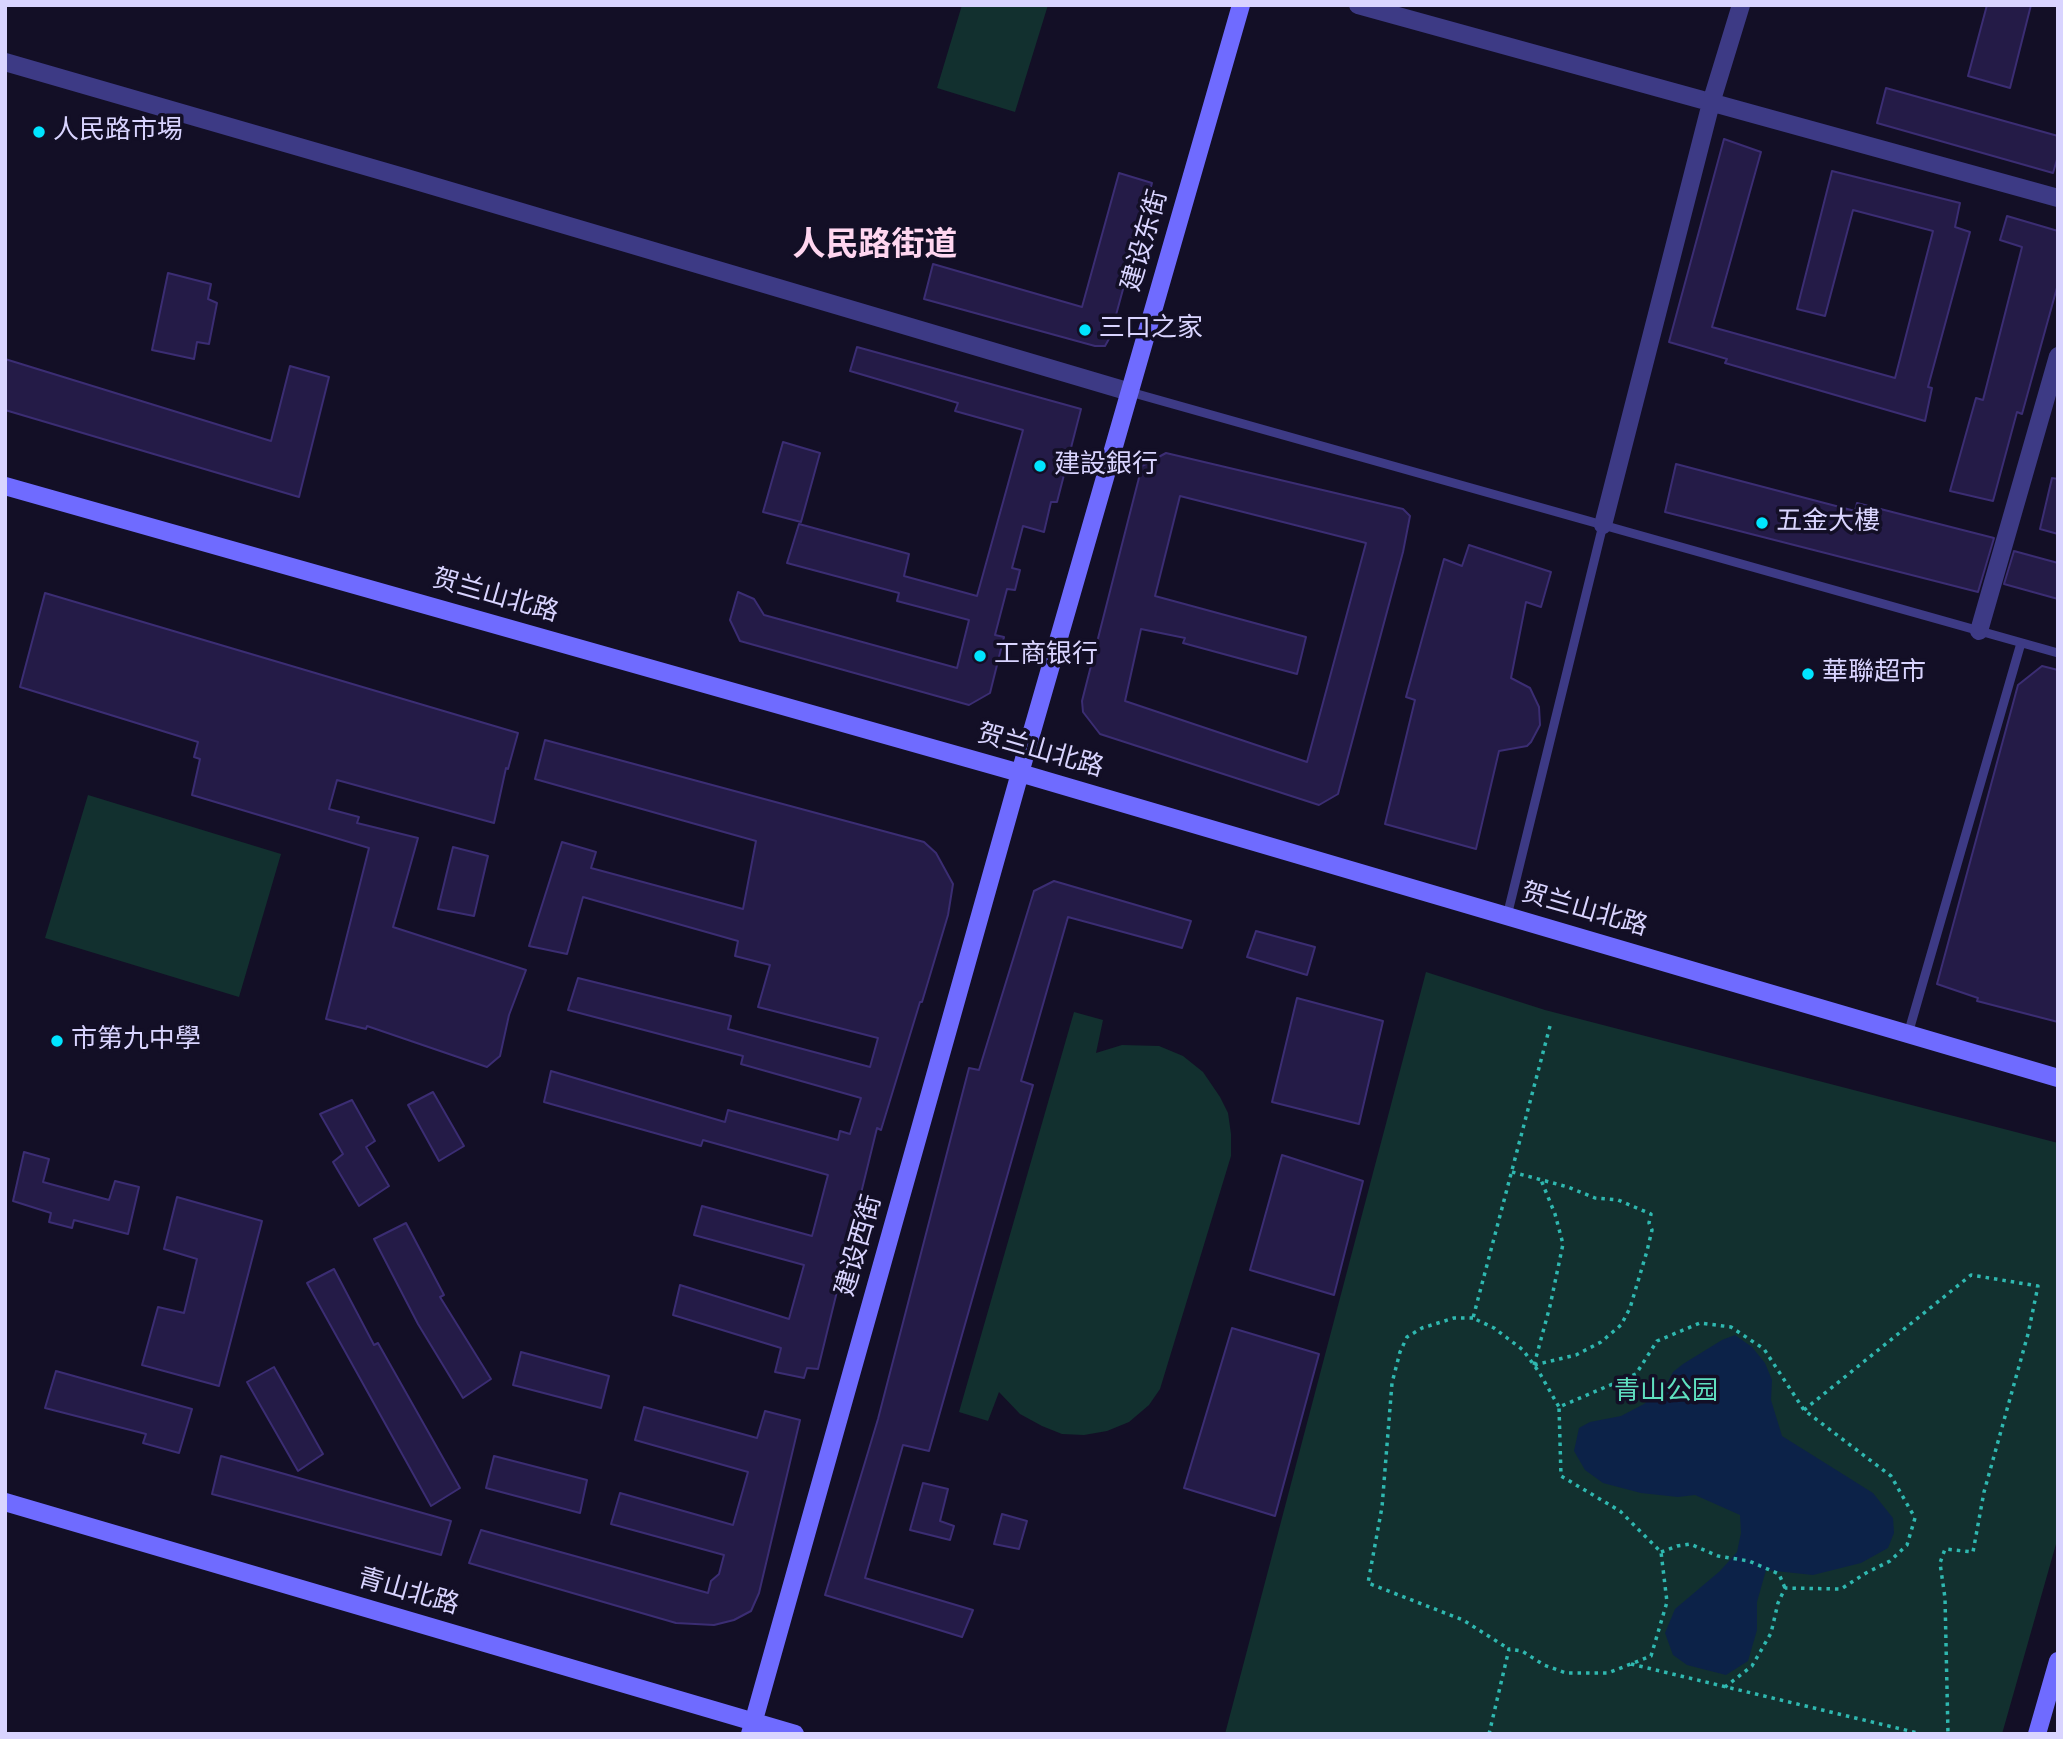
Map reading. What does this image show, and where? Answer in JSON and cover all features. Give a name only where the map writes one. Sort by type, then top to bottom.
[{"type":"main road","name":"建设东街","points":[[1020,773],[1241,5]]},
{"type":"main road","name":"贺兰山北路","points":[[5,485],[1020,773],[2058,1078]]},
{"type":"main road","name":"建设西街","points":[[752,1728],[1020,773]]},
{"type":"main road","name":"青山北路","points":[[5,1502],[752,1728],[796,1734]]},
{"type":"main road","points":[[2037,1734],[2058,1661]]},
{"type":"street","points":[[1358,5],[2058,198]]},
{"type":"street","points":[[1603,525],[1711,103],[1741,5]]},
{"type":"street","points":[[5,62],[1130,392]]},
{"type":"street","points":[[1979,631],[2058,356]]},
{"type":"lane","points":[[1130,392],[2058,653]]},
{"type":"lane","points":[[1507,916],[1603,525]]},
{"type":"lane","points":[[1908,1034],[2021,643]]},
{"type":"path","points":[[1473,1318],[1550,1026]]},
{"type":"path","points":[[1512,1172],[1568,1187],[1595,1198],[1618,1200],[1651,1214],[1649,1223],[1652,1230],[1630,1308],[1621,1325],[1601,1342],[1576,1355],[1534,1365]]},
{"type":"path","points":[[1534,1365],[1563,1244],[1555,1214],[1541,1180]]},
{"type":"path","points":[[1804,1410],[1971,1275],[2038,1286],[2028,1334],[1984,1492],[1973,1552],[1945,1549],[1940,1563],[1945,1598],[1948,1734]]},
{"type":"path","points":[[1454,1318],[1473,1318],[1494,1328],[1523,1350],[1559,1407],[1561,1476],[1620,1511],[1661,1552],[1667,1602],[1651,1656],[1608,1673],[1566,1673],[1544,1665],[1522,1651],[1509,1649],[1464,1620],[1368,1583],[1382,1507],[1392,1383],[1401,1352],[1407,1337],[1422,1328],[1454,1318]]},
{"type":"path","points":[[1559,1407],[1636,1374],[1657,1341],[1700,1323],[1731,1327],[1764,1349],[1804,1410],[1891,1476],[1915,1518],[1907,1545],[1899,1553],[1841,1589],[1785,1588]]},
{"type":"path","points":[[1661,1552],[1677,1545],[1690,1544],[1718,1556],[1749,1561],[1779,1574],[1785,1588],[1771,1633],[1752,1666],[1725,1687]]},
{"type":"path","points":[[1489,1734],[1509,1649]]},
{"type":"path","points":[[1629,1664],[1922,1734]]},
{"type":"green space","points":[[962,5],[1048,5],[1015,112],[937,88]]},
{"type":"green space","points":[[88,795],[281,854],[239,997],[45,938]]},
{"type":"green space","name":"青山公园","points":[[1426,972],[1545,1010],[2058,1143],[2058,1537],[2002,1734],[1225,1734]]},
{"type":"green space","points":[[1074,1012],[1103,1020],[1096,1053],[1122,1045],[1159,1046],[1183,1056],[1203,1072],[1220,1097],[1228,1113],[1231,1134],[1231,1156],[1160,1389],[1149,1405],[1129,1422],[1107,1431],[1084,1435],[1062,1434],[1042,1426],[1020,1414],[999,1392],[988,1421],[959,1412]]},
{"type":"water","points":[[1735,1335],[1752,1347],[1765,1363],[1772,1380],[1771,1400],[1782,1436],[1873,1493],[1893,1518],[1894,1533],[1888,1548],[1861,1563],[1813,1575],[1766,1570],[1757,1602],[1757,1630],[1748,1661],[1726,1675],[1687,1665],[1673,1655],[1665,1633],[1675,1609],[1720,1571],[1737,1552],[1741,1533],[1740,1515],[1695,1495],[1678,1497],[1641,1493],[1603,1483],[1585,1470],[1574,1451],[1579,1428],[1590,1422],[1621,1416],[1644,1404],[1666,1385],[1673,1372],[1683,1364]]},
{"type":"building","points":[[1987,5],[2031,5],[2010,88],[1968,76]]},
{"type":"building","points":[[1886,88],[2058,136],[2058,156],[2053,173],[1877,123]]},
{"type":"building","points":[[1724,139],[1761,152],[1712,327],[1895,378],[1933,231],[1853,210],[1825,316],[1797,309],[1832,171],[1960,203],[1955,227],[1970,232],[1928,387],[1932,388],[1925,421],[1725,363],[1727,359],[1669,342]]},
{"type":"building","points":[[1119,173],[1152,183],[1110,337],[1105,346],[1095,346],[924,299],[933,264],[1082,307]]},
{"type":"building","points":[[2007,216],[2058,231],[2058,284],[2022,414],[2017,412],[1993,501],[1950,491],[1976,398],[1983,400],[2022,247],[2000,240]]},
{"type":"building","points":[[168,273],[211,284],[208,299],[217,303],[209,344],[197,342],[194,359],[152,350]]},
{"type":"building","points":[[857,347],[1081,409],[1057,502],[1051,502],[1044,532],[1023,526],[1012,568],[1020,570],[1015,590],[1007,589],[995,635],[1004,637],[990,693],[969,705],[740,641],[730,620],[738,592],[754,599],[764,615],[957,668],[969,620],[897,601],[899,593],[787,563],[799,524],[909,554],[904,576],[977,596],[1023,430],[955,411],[958,403],[850,371]]},
{"type":"building","points":[[5,359],[271,441],[290,366],[329,377],[299,497],[5,410]]},
{"type":"building","points":[[783,442],[820,453],[801,522],[763,512]]},
{"type":"building","points":[[1166,453],[1403,509],[1410,516],[1403,552],[1338,794],[1319,805],[1100,734],[1083,712],[1082,701],[1142,466]],"holes":[[[1180,496],[1366,543],[1307,762],[1125,701],[1141,629],[1185,638],[1183,643],[1297,674],[1306,637],[1155,596]]]},
{"type":"building","points":[[1676,464],[1855,511],[1857,503],[1994,538],[1978,592],[1665,512]]},
{"type":"building","points":[[2052,478],[2058,479],[2058,534],[2040,529]]},
{"type":"building","points":[[1469,545],[1551,572],[1541,607],[1526,602],[1511,678],[1530,688],[1539,707],[1540,725],[1527,746],[1499,751],[1476,849],[1385,824],[1415,700],[1406,697],[1444,559],[1462,566]]},
{"type":"building","points":[[2014,551],[2058,563],[2058,599],[2004,584]]},
{"type":"building","points":[[45,593],[518,733],[508,769],[506,768],[494,823],[337,780],[329,809],[359,817],[357,823],[418,838],[393,927],[526,970],[509,1015],[500,1056],[487,1067],[367,1026],[366,1029],[326,1019],[369,848],[192,795],[200,759],[194,757],[198,742],[20,687]]},
{"type":"building","points":[[2042,666],[2058,670],[2058,1022],[1977,1001],[1978,998],[1937,984],[2018,685]]},
{"type":"building","points":[[545,740],[924,842],[936,853],[953,884],[948,915],[922,1002],[881,1130],[877,1128],[818,1369],[807,1368],[804,1378],[775,1372],[781,1348],[673,1315],[680,1285],[789,1319],[804,1265],[694,1235],[702,1206],[812,1236],[828,1175],[703,1140],[701,1146],[544,1102],[551,1071],[725,1122],[728,1110],[838,1140],[840,1131],[850,1134],[861,1098],[741,1064],[743,1056],[568,1010],[578,978],[731,1016],[728,1029],[870,1067],[878,1038],[758,1007],[770,965],[735,956],[738,941],[583,897],[567,954],[529,946],[562,842],[596,852],[591,868],[743,909],[756,841],[535,779]]},
{"type":"building","points":[[453,847],[488,856],[474,916],[438,909]]},
{"type":"building","points":[[1054,881],[1191,921],[1182,948],[1068,917],[1021,1081],[1033,1085],[929,1451],[903,1445],[865,1578],[973,1610],[962,1637],[825,1595],[878,1419],[969,1068],[979,1070],[1034,891]]},
{"type":"building","points":[[1256,931],[1315,947],[1307,975],[1247,957]]},
{"type":"building","points":[[1297,998],[1383,1021],[1359,1124],[1272,1102]]},
{"type":"building","points":[[433,1092],[464,1146],[439,1161],[408,1105]]},
{"type":"building","points":[[352,1100],[375,1141],[366,1147],[389,1186],[359,1206],[333,1162],[343,1154],[320,1114]]},
{"type":"building","points":[[24,1152],[49,1159],[43,1182],[109,1200],[115,1181],[139,1187],[128,1234],[74,1220],[72,1228],[49,1222],[51,1213],[13,1201]]},
{"type":"building","points":[[1282,1155],[1363,1181],[1334,1295],[1250,1270]]},
{"type":"building","points":[[177,1197],[262,1221],[219,1386],[142,1365],[158,1307],[184,1313],[197,1259],[164,1249]]},
{"type":"building","points":[[406,1223],[444,1295],[440,1297],[491,1379],[463,1398],[418,1324],[374,1239]]},
{"type":"building","points":[[334,1269],[374,1345],[378,1343],[460,1488],[431,1506],[307,1283]]},
{"type":"building","points":[[1232,1328],[1319,1354],[1275,1516],[1184,1488]]},
{"type":"building","points":[[521,1352],[609,1376],[601,1408],[513,1385]]},
{"type":"building","points":[[274,1367],[323,1454],[298,1471],[247,1382]]},
{"type":"building","points":[[56,1371],[192,1409],[179,1453],[143,1443],[146,1434],[45,1408]]},
{"type":"building","points":[[644,1407],[757,1438],[765,1411],[800,1420],[759,1593],[751,1611],[734,1620],[714,1625],[676,1623],[469,1563],[481,1530],[708,1593],[711,1581],[719,1574],[724,1555],[611,1524],[620,1493],[733,1525],[748,1472],[635,1440]]},
{"type":"building","points":[[221,1456],[451,1521],[441,1555],[212,1494]]},
{"type":"building","points":[[494,1456],[587,1480],[580,1513],[486,1488]]},
{"type":"building","points":[[923,1483],[948,1489],[940,1521],[954,1526],[950,1540],[910,1530]]},
{"type":"building","points":[[1002,1514],[1027,1521],[1019,1549],[994,1544]]},
{"type":"place","name":"人民路市埸","points":[[39,132]]},
{"type":"place","name":"三口之家","points":[[1085,330]]},
{"type":"place","name":"建設銀行","points":[[1040,466]]},
{"type":"place","name":"五金大樓","points":[[1762,523]]},
{"type":"place","name":"工商银行","points":[[980,656]]},
{"type":"place","name":"華聯超市","points":[[1808,674]]},
{"type":"place","name":"市第九中學","points":[[57,1041]]},
{"type":"district","name":"人民路街道","points":[[875,247]]}]
